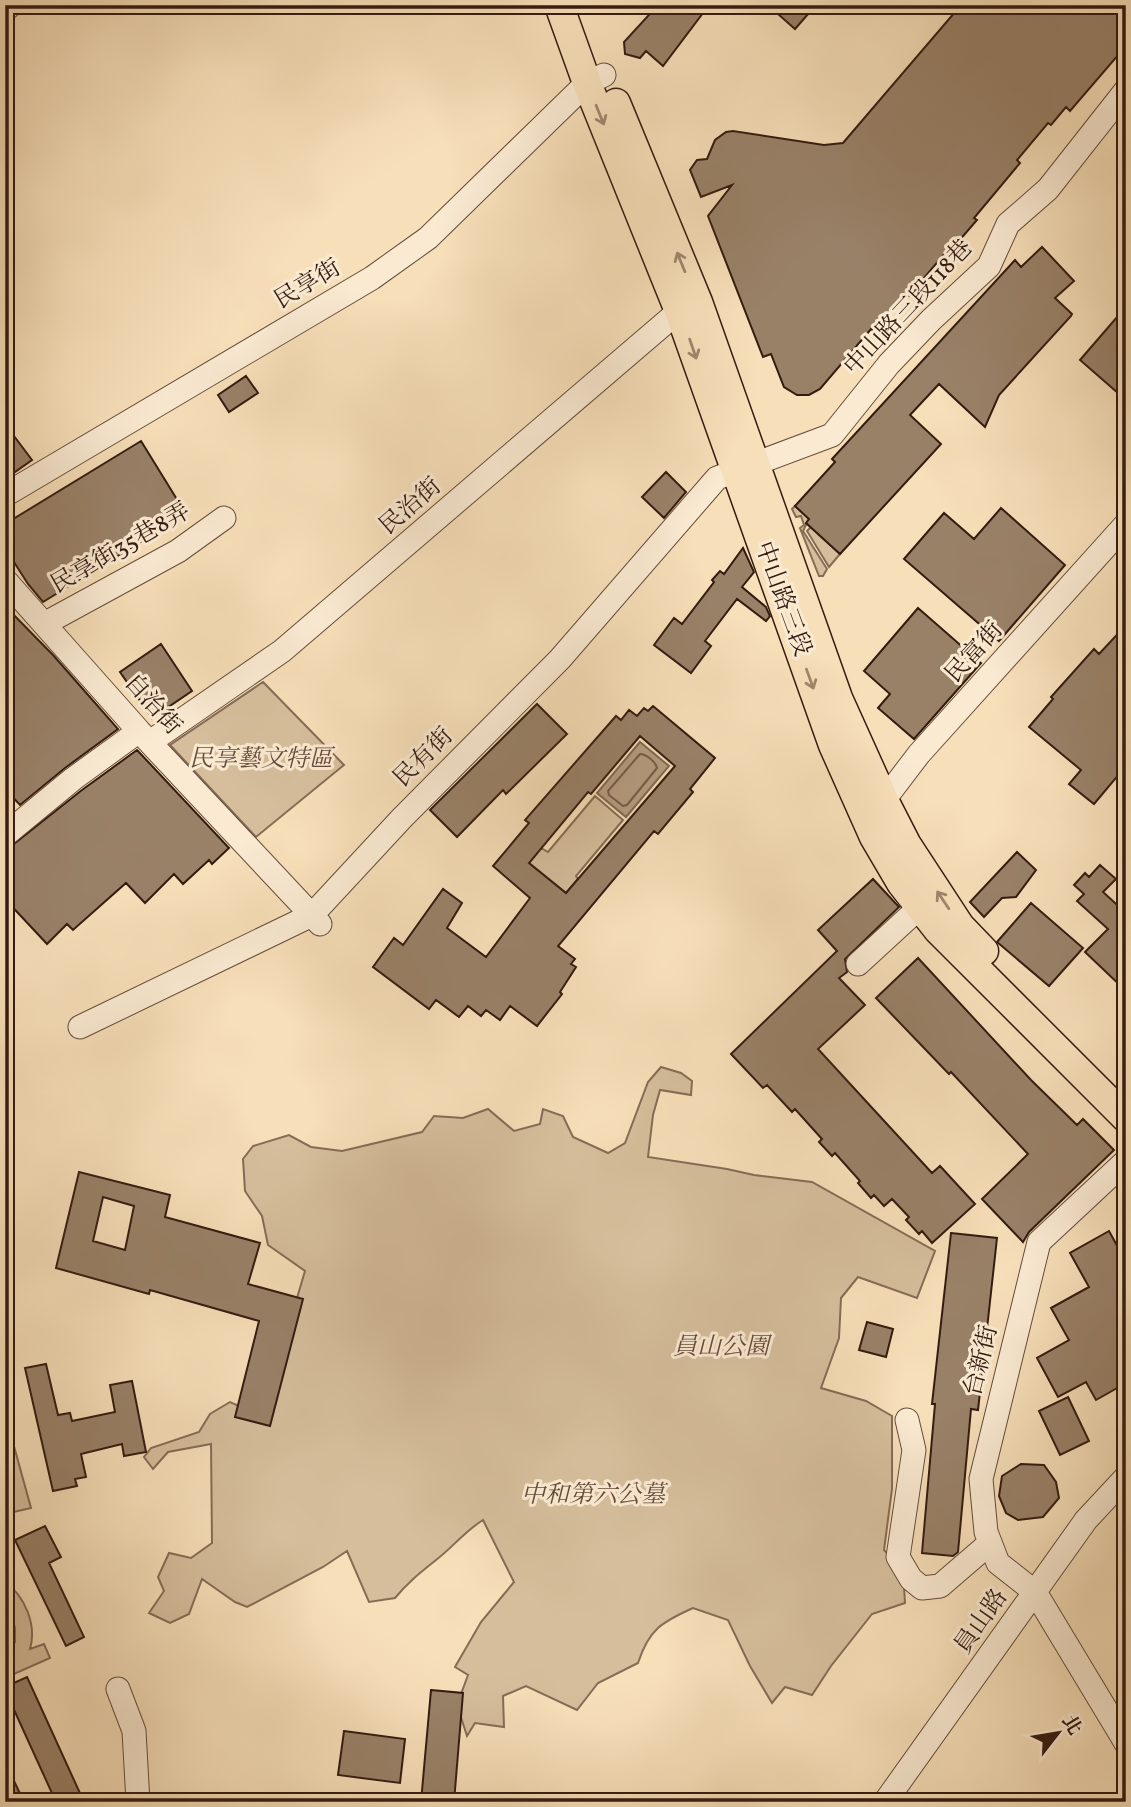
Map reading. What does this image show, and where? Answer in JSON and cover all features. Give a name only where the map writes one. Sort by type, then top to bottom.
[{"type":"main road","name":"中山路三段","points":[[559,5],[595,79],[689,307],[746,467],[838,698],[901,883],[938,930],[1126,1118]]},
{"type":"main road","name":"中山路三段","points":[[578,5],[595,79]]},
{"type":"main road","name":"中山路三段","points":[[873,806],[907,845],[960,926],[1058,1026],[1126,1090]]},
{"type":"street","points":[[5,10],[12,5]]},
{"type":"street","name":"民享街","points":[[5,495],[372,278],[428,238],[595,79]]},
{"type":"street","name":"中山路三段118巷","points":[[746,467],[832,435],[897,355],[989,266],[1008,224],[1048,190],[1126,90]]},
{"type":"street","name":"民治街","points":[[5,835],[74,779],[282,651],[689,307]]},
{"type":"street","name":"民有街","points":[[80,1027],[316,920],[402,818],[560,659],[717,478],[746,467]]},
{"type":"street","name":"民享街35巷8弄","points":[[44,624],[178,551],[224,518]]},
{"type":"street","name":"民富街","points":[[873,806],[1126,524]]},
{"type":"street","name":"自治街","points":[[5,580],[145,737],[316,920]]},
{"type":"street","points":[[858,964],[920,907]]},
{"type":"street","name":"台新街","points":[[1035,1592],[999,1563],[986,1532],[981,1479],[1039,1242],[1126,1161]]},
{"type":"street","points":[[907,1420],[914,1450],[898,1557],[911,1579],[922,1588],[940,1586],[990,1543]]},
{"type":"street","name":"員山路","points":[[886,1802],[1086,1520],[1126,1477]]},
{"type":"street","points":[[1035,1592],[1126,1743]]},
{"type":"street","points":[[118,1689],[134,1731],[138,1802]]},
{"type":"green space","points":[[795,506],[809,519],[803,531],[827,569],[823,576],[819,576],[800,528],[804,525],[801,516],[796,517],[792,509]]},
{"type":"green space","points":[[811,527],[840,554],[829,567],[807,531]]},
{"type":"green space","name":"民享藝文特區","points":[[263,682],[344,765],[256,837],[170,745]]},
{"type":"green space","points":[[595,796],[623,820],[576,876],[578,879],[566,893],[529,863],[541,848],[548,852]]},
{"type":"green space","points":[[661,1067],[681,1073],[692,1081],[691,1095],[660,1090],[653,1115],[648,1157],[812,1182],[935,1251],[917,1298],[858,1277],[841,1298],[839,1338],[821,1388],[866,1401],[892,1416],[892,1489],[884,1550],[903,1571],[905,1603],[872,1614],[812,1695],[785,1687],[772,1703],[750,1666],[728,1620],[693,1608],[658,1628],[647,1642],[638,1663],[598,1683],[577,1710],[526,1686],[503,1696],[504,1727],[475,1723],[467,1736],[457,1705],[468,1675],[455,1667],[481,1622],[514,1582],[483,1520],[395,1598],[369,1602],[347,1551],[323,1567],[247,1607],[202,1579],[189,1614],[170,1623],[149,1613],[164,1591],[158,1577],[169,1553],[191,1558],[212,1543],[211,1444],[168,1452],[153,1469],[144,1457],[151,1448],[199,1432],[210,1414],[230,1402],[262,1416],[305,1271],[268,1245],[262,1216],[245,1191],[243,1159],[253,1146],[289,1135],[311,1147],[342,1151],[422,1132],[434,1116],[463,1118],[488,1109],[514,1131],[540,1124],[543,1109],[563,1116],[573,1137],[608,1153],[625,1143],[648,1082]]},
{"type":"green space","points":[[12,1439],[31,1508],[5,1514],[5,1441]]},
{"type":"green space","points":[[5,1582],[18,1595],[28,1612],[32,1630],[30,1649],[44,1644],[50,1658],[5,1678],[5,1659],[15,1642],[15,1628],[5,1604]]},
{"type":"water","points":[[640,742],[669,766],[626,817],[597,793]]},
{"type":"building","points":[[658,5],[709,5],[663,66],[646,51],[640,58],[625,54],[624,42]]},
{"type":"building","points":[[787,5],[816,5],[795,29],[779,15]]},
{"type":"building","points":[[961,5],[1126,5],[1126,46],[1070,111],[1066,107],[1051,125],[1048,123],[1017,160],[1020,163],[974,218],[977,220],[958,242],[956,240],[909,296],[906,294],[874,331],[871,329],[820,389],[809,395],[797,395],[784,387],[771,354],[763,357],[708,216],[732,185],[701,197],[690,170],[697,160],[707,159],[715,140],[726,132],[824,145],[843,143]]},
{"type":"building","points":[[1042,247],[1074,281],[1055,298],[1071,316],[999,395],[985,427],[939,384],[910,415],[941,444],[840,554],[806,523],[809,519],[795,506],[835,462],[832,459],[1015,260],[1021,267]]},
{"type":"building","points":[[1118,316],[1126,323],[1126,400],[1080,360]]},
{"type":"building","points":[[246,376],[258,393],[229,412],[218,395]]},
{"type":"building","points":[[5,424],[32,460],[5,479]]},
{"type":"building","points":[[141,441],[186,514],[43,602],[5,548],[5,524]]},
{"type":"building","points":[[666,472],[686,492],[664,518],[642,497]]},
{"type":"building","points":[[1001,508],[1065,565],[999,641],[904,559],[944,513],[974,539]]},
{"type":"building","points":[[743,548],[754,572],[742,587],[766,607],[770,616],[766,621],[737,599],[705,641],[711,646],[691,673],[654,645],[674,618],[682,624],[714,582],[712,580],[720,571],[724,574]]},
{"type":"building","points":[[5,606],[53,655],[118,729],[20,805],[5,789]]},
{"type":"building","points":[[918,608],[981,663],[914,739],[878,708],[890,694],[864,671]]},
{"type":"building","points":[[1126,625],[1126,766],[1094,804],[1069,784],[1081,770],[1029,727],[1053,699],[1051,697],[1094,649],[1099,654]]},
{"type":"building","points":[[161,644],[192,691],[152,718],[120,672]]},
{"type":"building","points":[[537,704],[567,734],[506,794],[503,790],[457,837],[430,810]]},
{"type":"building","points":[[653,706],[715,758],[690,789],[693,792],[658,834],[654,831],[558,946],[575,959],[571,964],[576,967],[560,992],[562,994],[537,1026],[510,1006],[500,1020],[486,1010],[481,1016],[468,1006],[459,1017],[436,1000],[429,1009],[373,967],[394,938],[403,945],[443,889],[462,903],[447,928],[486,957],[530,898],[493,866],[529,823],[525,820],[616,716],[621,720],[629,710],[637,716],[644,708],[648,711]],"holes":[[[640,736],[675,766],[566,893],[529,863],[588,792],[591,794]]]},
{"type":"building","points":[[137,750],[229,848],[212,864],[209,860],[183,884],[174,874],[145,903],[126,883],[73,930],[67,924],[47,944],[5,899],[5,851]]},
{"type":"building","points":[[1017,852],[1036,870],[1016,897],[1002,898],[984,917],[970,902]]},
{"type":"building","points":[[1100,865],[1116,879],[1103,892],[1126,913],[1126,991],[1085,952],[1108,929],[1077,901],[1084,894],[1074,885],[1085,873],[1089,877]]},
{"type":"building","points":[[873,879],[899,907],[845,959],[847,972],[839,978],[865,1005],[818,1049],[932,1173],[940,1166],[975,1204],[932,1243],[922,1231],[919,1234],[906,1220],[909,1217],[892,1199],[884,1206],[874,1195],[871,1198],[835,1153],[832,1156],[819,1142],[822,1139],[795,1109],[792,1112],[767,1085],[763,1088],[731,1054],[837,951],[818,930]]},
{"type":"building","points":[[1031,903],[1083,948],[1049,986],[997,942]]},
{"type":"building","points":[[918,958],[1031,1080],[1077,1125],[1083,1119],[1114,1150],[1029,1232],[1023,1242],[982,1199],[1028,1154],[876,998]]},
{"type":"building","points":[[79,1172],[170,1195],[165,1217],[260,1243],[248,1284],[303,1299],[270,1426],[235,1417],[259,1321],[150,1290],[149,1294],[56,1268]],"holes":[[[103,1197],[134,1206],[125,1250],[93,1241]]]},
{"type":"building","points":[[1109,1231],[1126,1262],[1126,1383],[1096,1400],[1086,1382],[1058,1397],[1037,1358],[1069,1340],[1051,1308],[1089,1287],[1070,1253]]},
{"type":"building","points":[[951,1233],[997,1238],[978,1410],[971,1409],[958,1552],[953,1556],[922,1553],[935,1404],[932,1404]]},
{"type":"building","points":[[867,1322],[893,1329],[886,1357],[859,1350]]},
{"type":"building","points":[[46,1364],[58,1415],[70,1413],[72,1421],[115,1412],[110,1385],[132,1381],[146,1452],[124,1456],[122,1444],[81,1454],[86,1477],[75,1479],[77,1486],[53,1491],[25,1368]]},
{"type":"building","points":[[1068,1397],[1089,1441],[1060,1455],[1039,1411]]},
{"type":"building","points":[[1021,1464],[1044,1465],[1056,1482],[1059,1498],[1043,1517],[1018,1520],[1006,1513],[999,1496],[1002,1476]]},
{"type":"building","points":[[45,1526],[61,1557],[49,1563],[84,1637],[66,1646],[15,1540]]},
{"type":"building","points":[[27,1677],[84,1802],[56,1802],[5,1690],[5,1687]]},
{"type":"building","points":[[431,1690],[463,1693],[454,1802],[421,1802]]},
{"type":"building","points":[[344,1731],[405,1739],[400,1783],[338,1775]]},
{"type":"building","points":[[5,1762],[24,1802],[5,1802]]},
{"type":"park label","name":"員山公園","points":[[721,1348]]},
{"type":"park label","name":"中和第六公墓","points":[[593,1496]]}]
